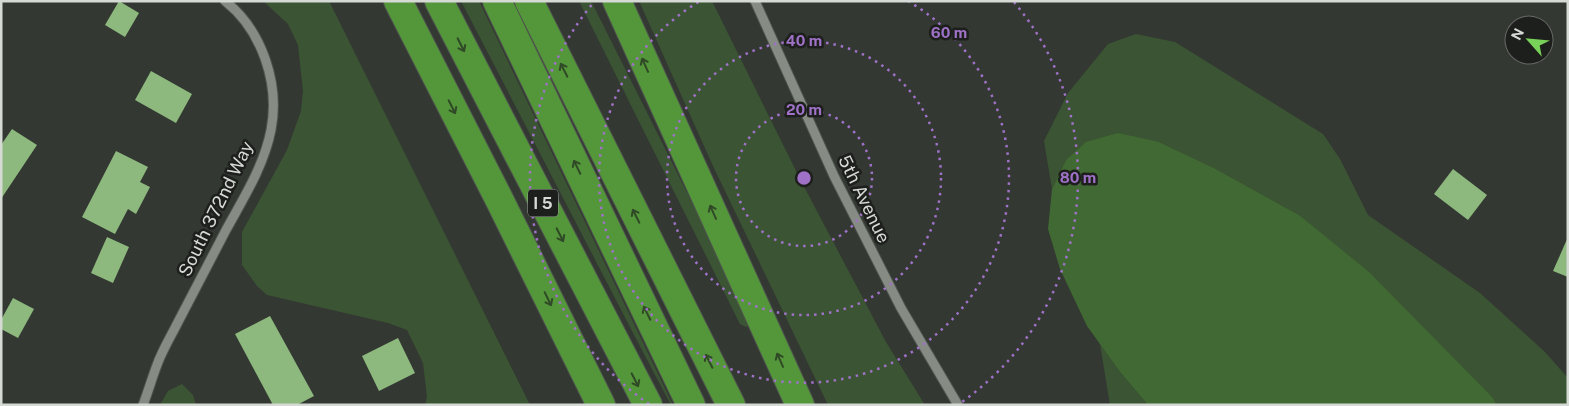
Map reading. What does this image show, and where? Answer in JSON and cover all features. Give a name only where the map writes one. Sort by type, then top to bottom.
[{"type":"highway","name":"I 5","points":[[398,1],[500,201],[600,405]]},
{"type":"highway","name":"I 5","points":[[439,1],[648,405]]},
{"type":"highway","points":[[497,1],[691,405]]},
{"type":"highway","points":[[529,1],[731,405]]},
{"type":"highway","points":[[617,1],[800,405]]},
{"type":"street","name":"South 372nd Way","points":[[143,405],[157,364],[255,175],[266,150],[271,130],[274,103],[266,59],[244,19],[225,1]]},
{"type":"street","name":"5th Avenue","points":[[755,1],[834,176],[901,308],[958,405]]},
{"type":"shaded area","points":[[263,1],[329,1],[530,405],[425,405],[427,397],[423,363],[407,330],[388,323],[267,295],[257,286],[242,265],[242,232],[287,150],[301,111],[303,91],[298,45],[288,24]]},
{"type":"shaded area","points":[[461,1],[479,1],[673,405],[671,405],[645,356]]},
{"type":"shaded area","points":[[579,1],[591,1],[751,320],[746,327],[740,324]]},
{"type":"shaded area","points":[[639,1],[712,1],[800,179],[886,342],[925,405],[828,405],[713,166]]},
{"type":"shaded area","points":[[1136,34],[1175,42],[1323,134],[1340,159],[1368,215],[1480,293],[1545,352],[1568,378],[1568,405],[1496,405],[1494,399],[1299,215],[1214,168],[1159,142],[1066,160],[1052,189],[1044,141],[1068,93],[1108,44]]},
{"type":"shaded area","points":[[1118,133],[1159,142],[1214,168],[1299,215],[1369,272],[1494,399],[1496,405],[1148,405],[1120,372],[1087,326],[1060,269],[1048,229],[1052,189],[1066,160],[1086,142]]},
{"type":"shaded area","points":[[1100,344],[1120,372],[1148,405],[1110,405]]},
{"type":"shaded area","points":[[182,384],[193,395],[196,405],[160,405],[168,391]]},
{"type":"building","points":[[119,1],[139,13],[125,37],[105,25]]},
{"type":"building","points":[[151,71],[192,94],[176,123],[135,100]]},
{"type":"building","points":[[12,129],[37,145],[1,199],[1,145]]},
{"type":"building","points":[[116,151],[148,167],[140,182],[150,187],[136,214],[128,209],[115,234],[82,217]]},
{"type":"building","points":[[1453,169],[1487,195],[1468,220],[1434,194]]},
{"type":"building","points":[[107,237],[129,247],[113,283],[91,273]]},
{"type":"building","points":[[1568,237],[1568,277],[1553,271]]},
{"type":"building","points":[[13,298],[34,309],[18,338],[1,329],[1,320]]},
{"type":"building","points":[[270,316],[314,396],[297,405],[273,405],[235,334]]},
{"type":"building","points":[[398,338],[415,373],[379,391],[362,356]]}]
